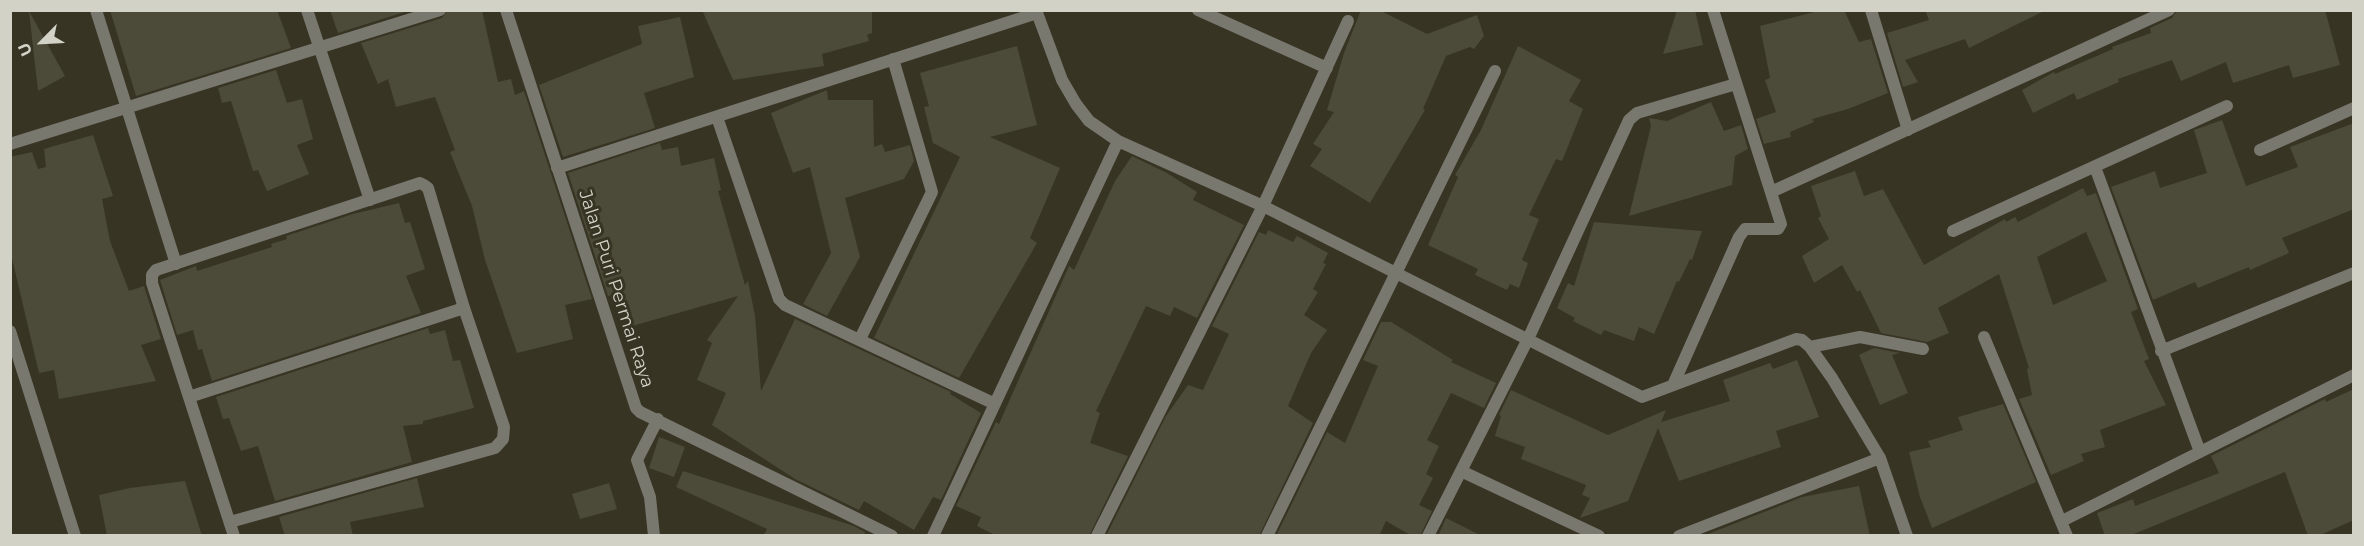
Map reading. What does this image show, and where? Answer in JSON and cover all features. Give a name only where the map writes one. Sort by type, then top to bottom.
[{"type":"street","points":[[96,10],[176,264]]},
{"type":"street","points":[[307,10],[370,200]]},
{"type":"street","points":[[10,144],[440,10]]},
{"type":"street","name":"Jalan Puri Permai Raya","points":[[506,10],[636,408],[892,536]]},
{"type":"street","points":[[1198,10],[1327,68]]},
{"type":"street","points":[[1673,385],[1739,237],[1745,229],[1780,227],[1713,10]]},
{"type":"street","points":[[1871,10],[1908,130]]},
{"type":"street","points":[[1771,192],[2169,10]]},
{"type":"street","points":[[558,168],[1036,12],[1062,80],[1076,104],[1089,122],[1118,141],[1263,206],[1642,397],[1796,339],[1810,347],[1832,378],[1880,458],[1907,536]]},
{"type":"street","points":[[1097,536],[1263,206],[1348,21]]},
{"type":"street","points":[[860,339],[932,192],[893,60]]},
{"type":"street","points":[[1267,536],[1495,71]]},
{"type":"street","points":[[1428,536],[1528,339],[1629,120],[1636,113],[1737,84]]},
{"type":"street","points":[[1953,231],[2227,106]]},
{"type":"street","points":[[2260,150],[2354,108]]},
{"type":"street","points":[[717,117],[779,299],[785,305],[995,404]]},
{"type":"street","points":[[933,536],[1118,141]]},
{"type":"street","points":[[2095,167],[2200,452]]},
{"type":"street","points":[[230,522],[495,448],[503,439],[504,428],[464,308],[428,188],[420,183],[156,270],[152,283],[234,536]]},
{"type":"street","points":[[2161,351],[2354,273]]},
{"type":"street","points":[[189,397],[464,308]]},
{"type":"street","points":[[11,332],[75,536]]},
{"type":"street","points":[[1810,347],[1860,337],[1923,349]]},
{"type":"street","points":[[1984,337],[2067,536]]},
{"type":"street","points":[[2062,521],[2354,375]]},
{"type":"street","points":[[654,536],[650,497],[637,460],[658,419]]},
{"type":"street","points":[[1679,536],[1880,458]]},
{"type":"street","points":[[1461,471],[1599,536]]},
{"type":"building","points":[[110,10],[277,10],[291,48],[136,96]]},
{"type":"building","points":[[330,10],[411,10],[338,33]]},
{"type":"building","points":[[448,10],[482,10],[498,82],[511,79],[515,95],[524,91],[592,299],[565,305],[573,339],[517,353],[485,260],[472,206],[450,152],[455,150],[435,97],[396,107],[388,79],[378,84],[361,43],[442,18]]},
{"type":"building","points":[[702,10],[872,10],[872,33],[867,35],[869,41],[822,54],[824,66],[733,80]]},
{"type":"building","points":[[1361,10],[1379,10],[1427,34],[1477,15],[1484,36],[1474,49],[1470,47],[1446,56],[1423,109],[1425,110],[1370,203],[1310,166],[1322,149],[1313,144],[1334,112],[1327,110],[1344,53]]},
{"type":"building","points":[[1677,10],[1695,10],[1703,45],[1663,54]]},
{"type":"building","points":[[1822,10],[1844,10],[1859,42],[1871,39],[1888,93],[1848,109],[1812,119],[1814,122],[1790,132],[1791,137],[1764,144],[1756,119],[1776,112],[1765,80],[1770,78],[1760,26]]},
{"type":"building","points":[[1925,10],[2046,10],[1969,48],[1965,39],[1905,60],[1918,82],[1903,87],[1887,33],[1929,20]]},
{"type":"building","points":[[2177,10],[2325,10],[2340,65],[2293,78],[2289,65],[2233,83],[2226,62],[2181,81],[2172,60],[2118,79],[2119,82],[2077,100],[2074,93],[2033,113],[2022,90],[2054,72],[2055,74],[2113,49],[2112,47],[2151,33],[2150,28],[2172,18]]},
{"type":"building","points":[[29,11],[65,76],[38,91]]},
{"type":"building","points":[[680,17],[694,77],[644,93],[655,128],[563,157],[539,85],[642,44],[638,26]]},
{"type":"building","points":[[1017,46],[1037,125],[990,137],[1060,168],[1030,238],[1037,243],[959,378],[874,338],[960,157],[933,143],[924,107],[929,106],[920,73]]},
{"type":"building","points":[[1518,46],[1581,80],[1569,101],[1583,109],[1562,161],[1556,159],[1529,215],[1539,219],[1522,260],[1528,263],[1519,288],[1510,284],[1507,290],[1475,275],[1478,269],[1428,245],[1458,177],[1455,175],[1481,130]]},
{"type":"building","points":[[276,70],[287,103],[302,99],[313,139],[297,145],[309,174],[267,191],[258,170],[253,171],[231,101],[222,103],[218,88]]},
{"type":"building","points":[[827,90],[828,100],[873,100],[874,147],[882,144],[885,152],[910,145],[914,161],[904,179],[845,198],[860,257],[827,316],[803,304],[831,253],[810,167],[793,173],[771,113]]},
{"type":"building","points":[[1711,102],[1724,131],[1741,125],[1748,149],[1735,156],[1732,185],[1629,216],[1651,126],[1649,118],[1667,121]]},
{"type":"building","points":[[2222,120],[2246,186],[2298,167],[2290,147],[2354,123],[2354,209],[2282,238],[2289,253],[2250,270],[2249,267],[2198,288],[2195,282],[2153,300],[2111,187],[2155,171],[2160,188],[2207,173],[2194,130]]},
{"type":"building","points":[[93,135],[113,196],[102,199],[110,241],[129,291],[144,286],[161,339],[141,345],[156,381],[59,399],[54,370],[39,373],[10,250],[10,157],[32,152],[38,169],[46,167],[44,149]]},
{"type":"building","points":[[660,143],[662,150],[678,147],[681,166],[714,158],[721,190],[718,191],[745,285],[748,281],[755,316],[761,391],[795,319],[951,392],[950,394],[981,413],[941,500],[933,497],[914,530],[864,501],[859,510],[795,479],[712,425],[726,393],[697,380],[712,343],[707,340],[738,296],[632,326],[622,293],[608,296],[568,173]]},
{"type":"building","points":[[1132,156],[1167,173],[1197,192],[1193,200],[1244,225],[1197,318],[1174,307],[1170,316],[1146,306],[1096,411],[1100,413],[1090,443],[1128,456],[1089,536],[997,536],[977,526],[981,517],[956,506],[996,422],[999,424],[1069,266],[1074,270],[1115,181]]},
{"type":"building","points":[[1855,171],[1864,196],[1883,189],[1924,265],[2005,219],[2006,222],[2015,217],[2018,222],[2083,188],[2087,196],[2096,193],[2138,309],[2131,312],[2149,359],[2144,361],[2166,405],[2100,430],[2105,447],[2081,454],[2084,461],[2051,475],[2019,399],[2032,395],[2027,369],[2029,368],[1999,274],[1938,308],[1949,333],[1927,342],[1881,333],[1860,290],[1857,292],[1842,265],[1814,283],[1802,256],[1829,239],[1818,218],[1821,216],[1811,186]],"holes":[[[2086,232],[2107,281],[2053,305],[2037,257]]]},
{"type":"building","points":[[399,203],[405,223],[410,222],[425,269],[406,276],[421,313],[212,381],[202,349],[198,350],[193,330],[177,335],[160,280],[196,266],[197,271],[272,247],[271,244],[287,239],[286,236],[353,214]]},
{"type":"building","points":[[1594,222],[1702,231],[1692,260],[1690,259],[1679,282],[1677,281],[1654,334],[1639,327],[1634,341],[1604,330],[1601,335],[1573,321],[1575,318],[1557,308],[1568,283],[1574,286]]},
{"type":"building","points":[[1268,230],[1293,242],[1297,236],[1328,253],[1323,263],[1326,264],[1313,289],[1318,292],[1304,315],[1327,330],[1311,353],[1288,406],[1313,423],[1259,536],[1106,536],[1166,416],[1188,385],[1203,390],[1229,334],[1212,326],[1259,232],[1266,235]]},
{"type":"building","points":[[1381,322],[1391,322],[1453,360],[1451,362],[1496,383],[1484,408],[1451,393],[1427,440],[1439,446],[1426,474],[1433,478],[1419,505],[1432,511],[1420,536],[1412,536],[1386,521],[1379,536],[1276,536],[1327,432],[1345,443],[1378,366],[1363,360]]},
{"type":"building","points":[[428,328],[430,334],[445,330],[453,361],[460,360],[474,408],[423,421],[423,424],[403,426],[412,462],[275,501],[258,446],[241,451],[229,418],[223,419],[216,397]]},
{"type":"building","points":[[1874,348],[1900,353],[1892,355],[1908,393],[1880,405],[1859,355]]},
{"type":"building","points":[[1797,360],[1819,417],[1776,431],[1781,447],[1679,481],[1658,428],[1628,501],[1580,518],[1590,498],[1582,495],[1586,485],[1521,459],[1525,447],[1495,436],[1501,416],[1499,415],[1511,390],[1608,435],[1666,410],[1661,422],[1730,401],[1723,380],[1770,363],[1773,369]]},
{"type":"building","points":[[2354,389],[2354,520],[2318,536],[2308,536],[2285,472],[2129,536],[2105,536],[2097,513],[2133,499],[2135,506],[2219,473],[2211,456],[2325,399],[2326,402]]},
{"type":"building","points":[[2003,404],[2036,482],[1932,528],[1920,497],[1909,452],[1931,447],[1928,441],[1963,430],[1958,417]]},
{"type":"building","points":[[659,437],[685,447],[674,477],[649,468]]},
{"type":"building","points":[[683,471],[854,526],[865,532],[864,536],[763,536],[767,529],[676,487]]},
{"type":"building","points":[[417,478],[424,507],[350,522],[353,536],[285,536],[279,517]]},
{"type":"building","points":[[185,481],[202,536],[107,536],[99,495],[130,488]]},
{"type":"building","points":[[609,483],[617,509],[580,519],[572,494]]},
{"type":"building","points":[[1859,486],[1870,536],[1703,536],[1802,497]]},
{"type":"building","points":[[1446,518],[1482,536],[1438,536]]}]
